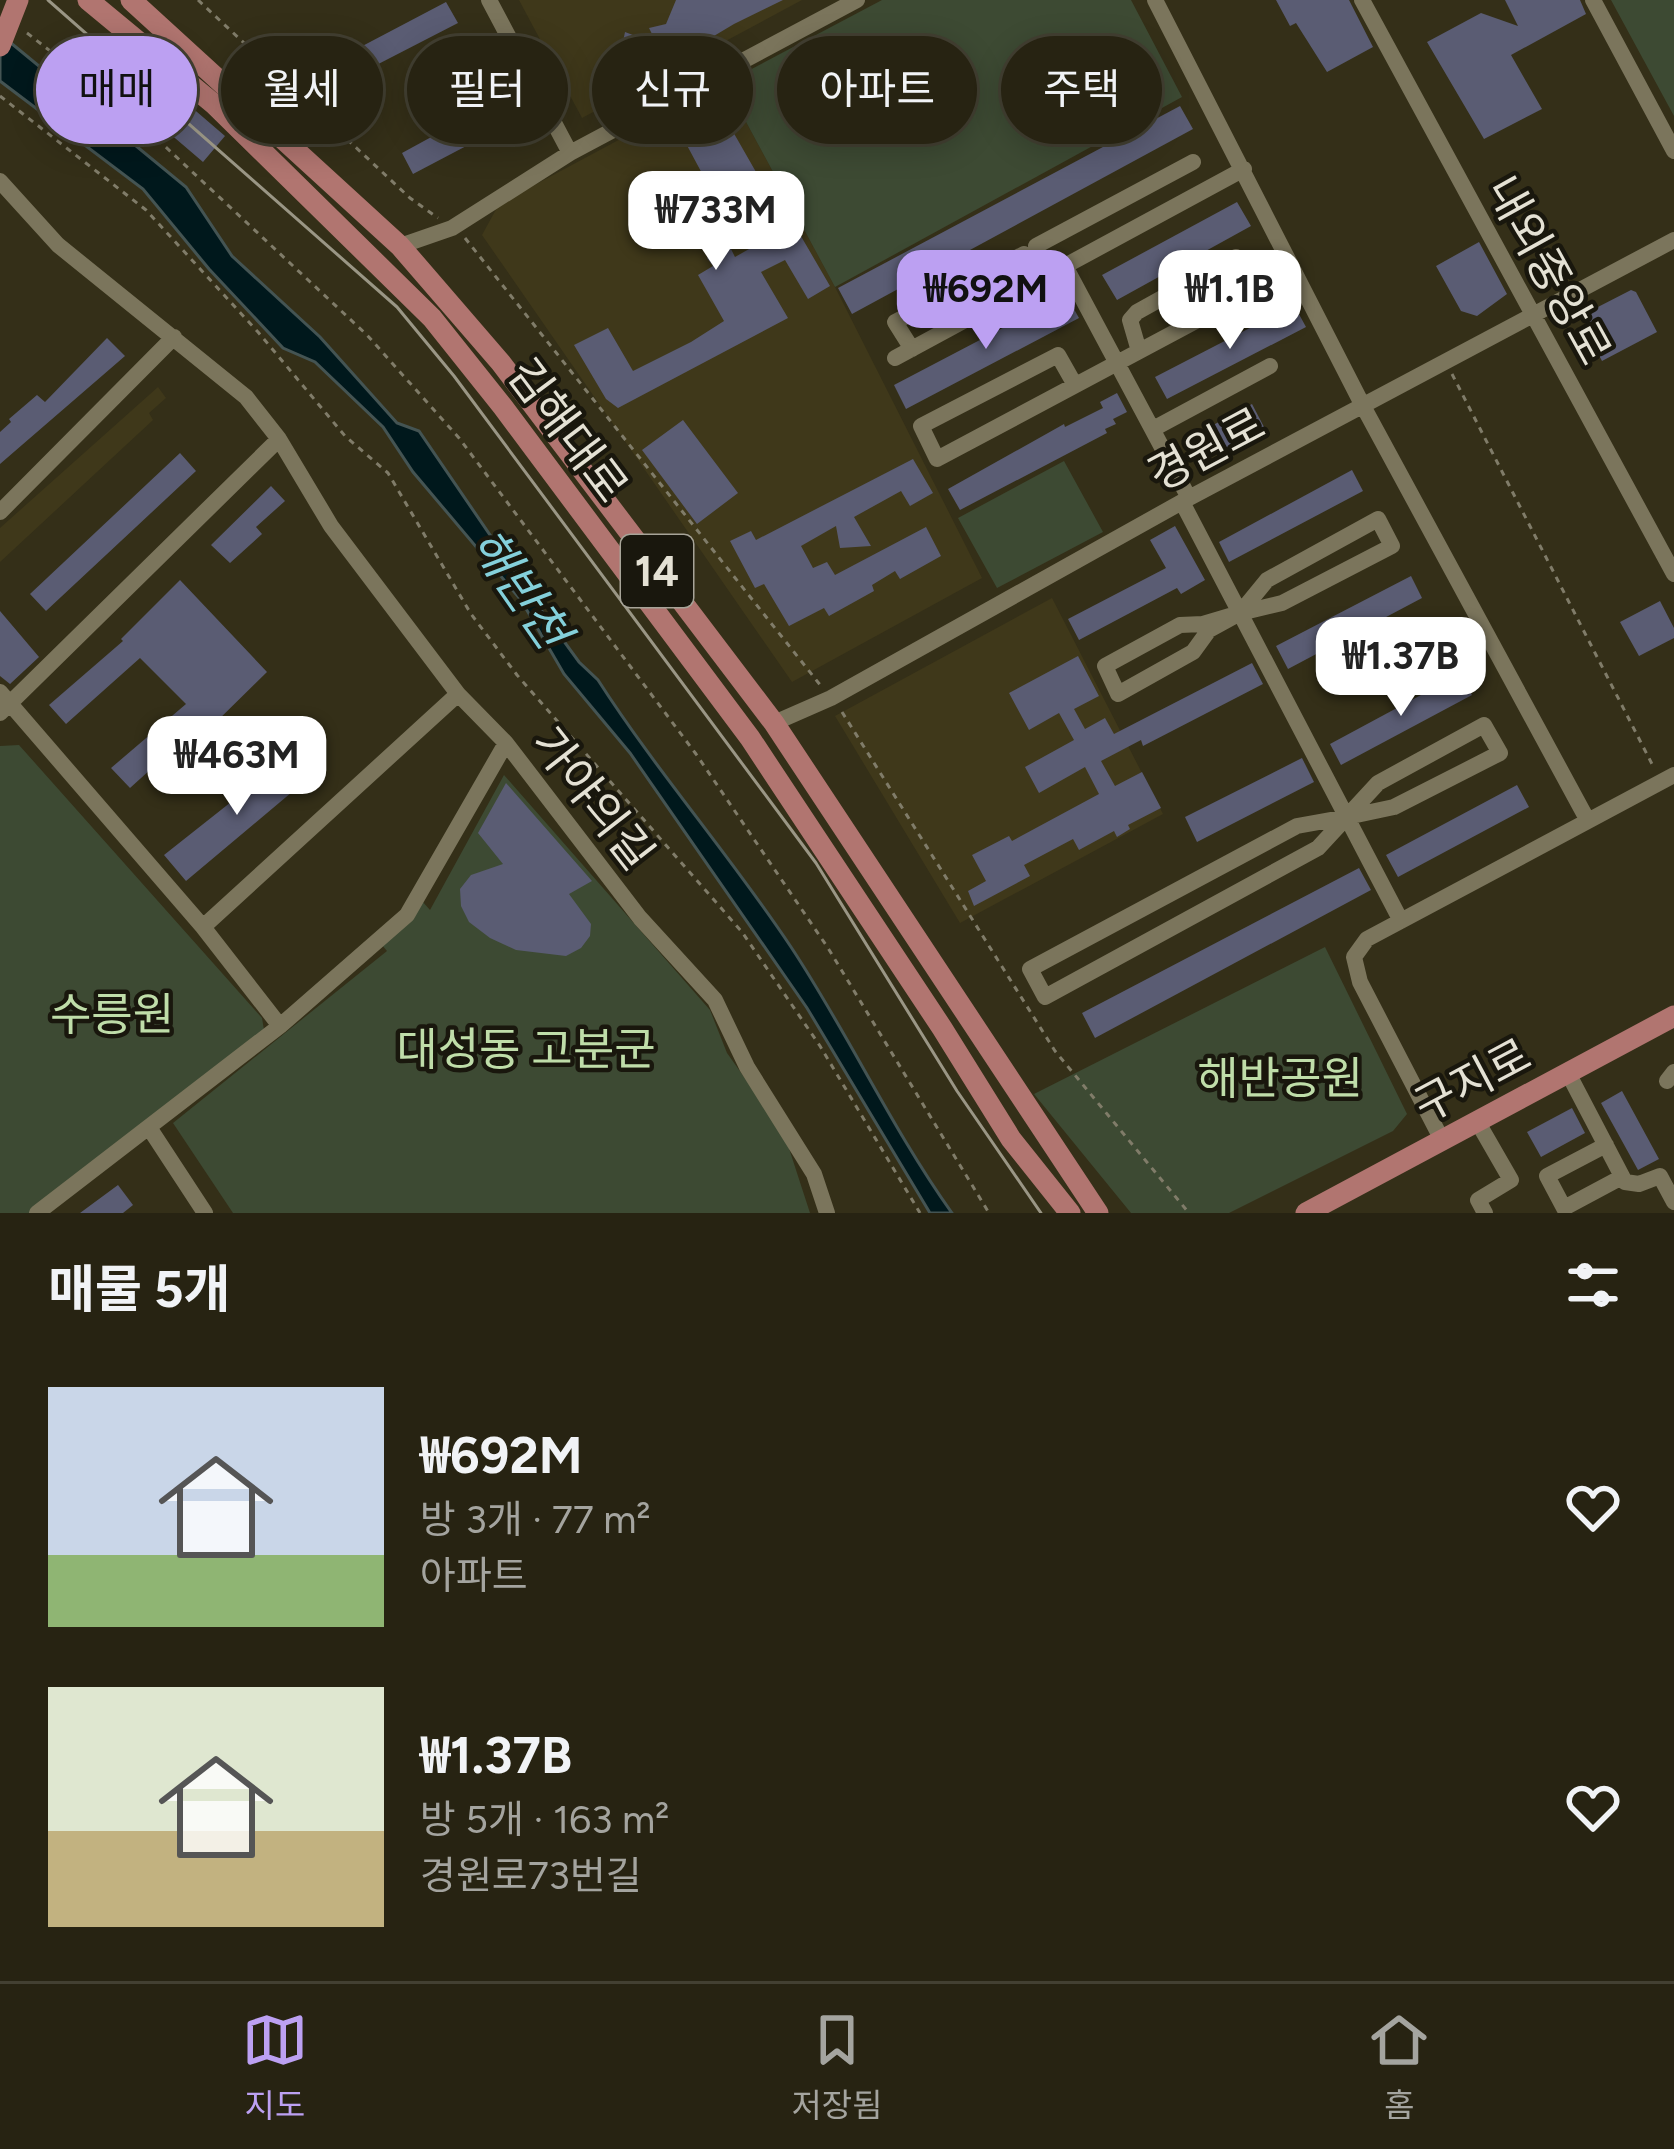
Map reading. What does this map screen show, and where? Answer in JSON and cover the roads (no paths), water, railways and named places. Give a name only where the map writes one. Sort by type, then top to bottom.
[{"type":"main road","points":[[0,46],[18,0]]},
{"type":"main road","name":"김해대로","points":[[88,0],[215,105],[432,318],[750,738],[1010,1139],[1070,1213]]},
{"type":"main road","name":"김해대로","points":[[130,0],[400,246],[501,363],[774,724],[1098,1213]]},
{"type":"main road","name":"구지로","points":[[1306,1213],[1674,1016]]},
{"type":"street","points":[[489,0],[570,153]]},
{"type":"street","points":[[400,246],[452,228],[570,153],[857,0]]},
{"type":"street","points":[[1156,0],[1363,406],[1588,821]]},
{"type":"street","name":"내외중앙로","points":[[1362,0],[1674,574]]},
{"type":"street","points":[[1593,0],[1674,151]]},
{"type":"street","points":[[1036,246],[1186,166],[1195,196]]},
{"type":"street","points":[[1040,280],[1024,254],[895,322],[904,353],[1040,280],[1244,169]]},
{"type":"street","name":"가야의길","points":[[0,182],[58,245],[246,398],[279,439],[331,526],[458,694],[506,743],[640,918],[716,1000],[747,1067],[814,1174],[827,1213]]},
{"type":"street","name":"경원로","points":[[774,724],[831,698],[1186,500],[1674,239]]},
{"type":"street","points":[[1075,386],[1058,355],[922,426],[937,459],[1075,386],[1254,290],[1236,257],[1137,312],[1130,320],[1139,351]]},
{"type":"street","points":[[1065,266],[1153,429],[1240,613],[1401,921]]},
{"type":"street","points":[[0,512],[174,337]]},
{"type":"street","points":[[1153,429],[1270,366]]},
{"type":"street","points":[[279,439],[4,704],[203,927],[280,1026]]},
{"type":"street","points":[[1240,613],[1180,625],[1105,666],[1118,694],[1193,652],[1209,630],[1240,613],[1267,580],[1378,519],[1392,546],[1282,603],[1240,613]]},
{"type":"street","points":[[203,927],[458,694]]},
{"type":"street","points":[[1347,817],[1297,826],[1030,968],[1046,997],[1318,848],[1347,817],[1378,782],[1484,725],[1500,753],[1394,806],[1347,817]]},
{"type":"street","points":[[37,1213],[280,1026],[407,915],[506,743]]},
{"type":"street","points":[[1442,1140],[1354,969],[1354,957],[1367,939],[1668,778]]},
{"type":"street","points":[[1200,878],[1215,905]]},
{"type":"street","points":[[1138,911],[1153,938]]},
{"type":"street","points":[[1568,1072],[1625,1182],[1639,1184],[1660,1176],[1674,1160]]},
{"type":"street","points":[[1477,1121],[1511,1180],[1478,1200],[1485,1213]]},
{"type":"street","points":[[150,1129],[205,1213]]},
{"type":"street","points":[[1606,1144],[1547,1176],[1564,1208],[1622,1177]]},
{"type":"street","points":[[1660,1176],[1674,1202]]},
{"type":"water","name":"해반천","points":[[0,34],[36,64],[36,108],[0,81]]},
{"type":"water","name":"해반천","points":[[83,144],[134,144],[186,187],[232,256],[320,337],[397,423],[419,431],[544,614],[598,680],[791,947],[952,1213],[930,1213],[807,1008],[630,753],[564,674],[521,600],[413,472],[383,427],[315,362],[283,348],[143,189]]},
{"type":"tram line","points":[[48,0],[397,307],[454,376],[816,863],[957,1091],[1041,1213]]},
{"type":"park label","name":"수릉원","points":[[112,1014]]},
{"type":"park label","name":"대성동 고분군","points":[[526,1049]]},
{"type":"park label","name":"해반공원","points":[[1280,1078]]}]
